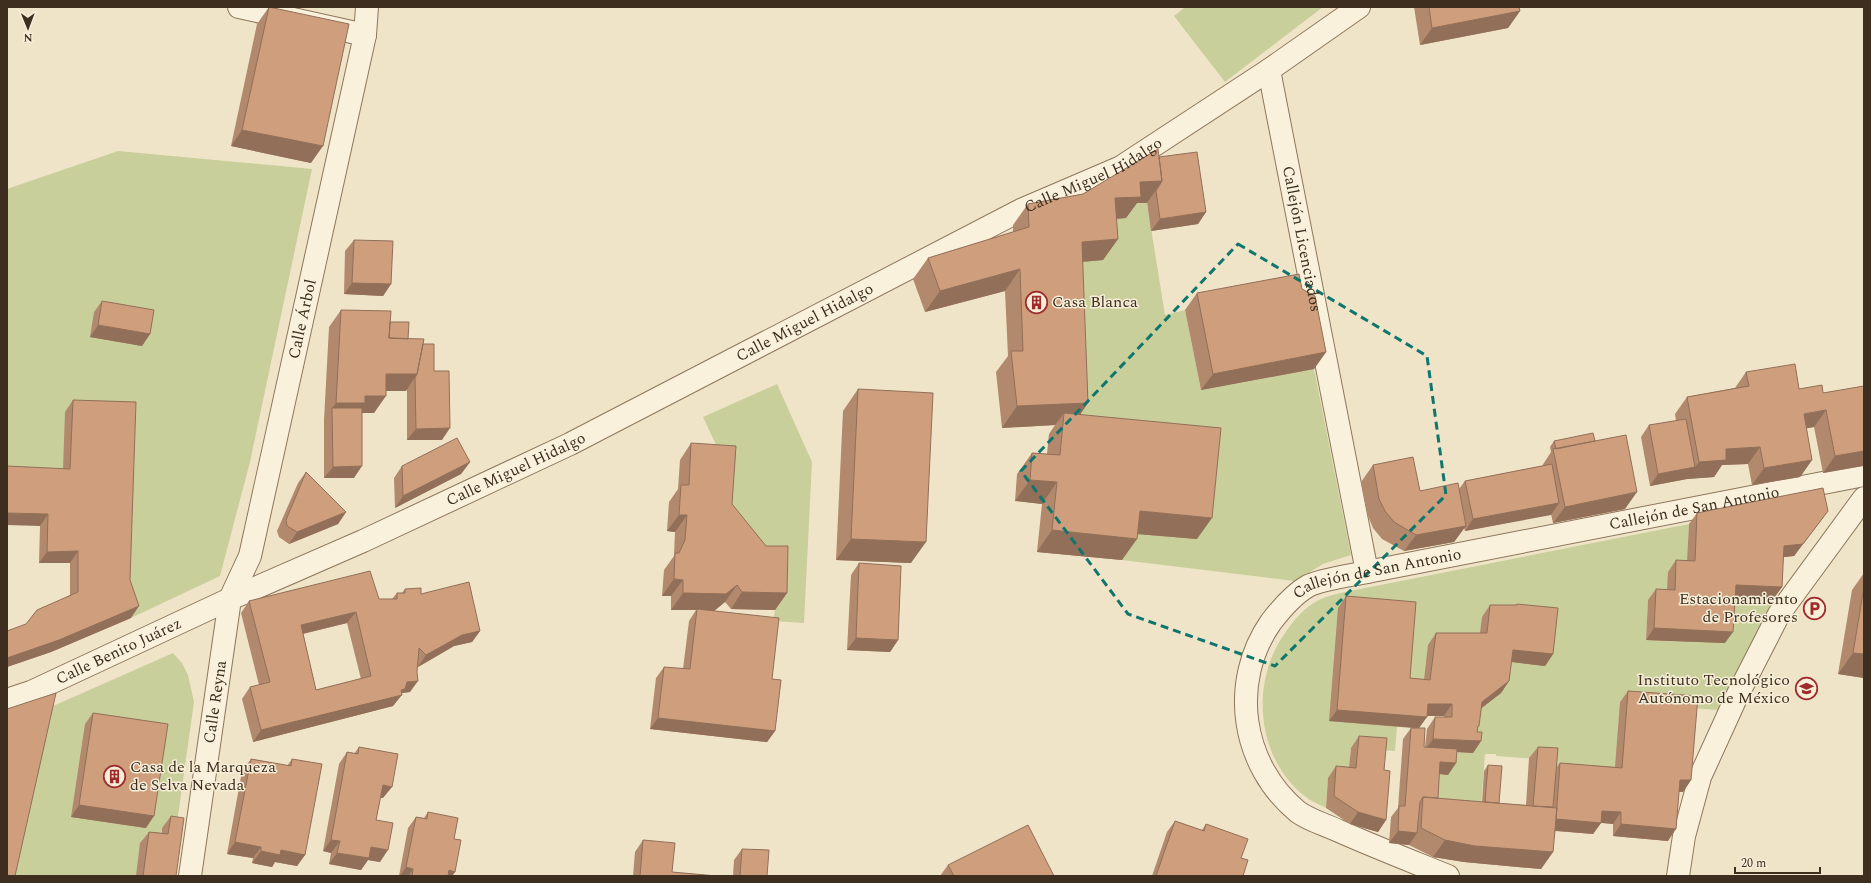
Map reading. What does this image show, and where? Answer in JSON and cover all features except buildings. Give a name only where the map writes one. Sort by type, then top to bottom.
[{"type":"street","points":[[240,7],[365,35]]},
{"type":"street","name":"Calle Árbol","points":[[230,600],[250,556],[365,35],[367,7]]},
{"type":"street","name":"Calle Miguel Hidalgo","points":[[230,600],[363,541],[570,444],[1023,209],[1121,167],[1269,70],[1359,7]]},
{"type":"street","name":"Callejón Licenciados","points":[[1269,70],[1367,572]]},
{"type":"street","name":"Callejón de San Antonio","points":[[1448,876],[1375,847],[1299,813],[1281,797],[1267,778],[1256,758],[1249,735],[1245,712],[1245,691],[1248,670],[1258,644],[1277,614],[1292,599],[1309,586],[1367,572],[1864,475]]},
{"type":"street","points":[[1678,876],[1684,836],[1700,777],[1736,698],[1779,614],[1864,498]]},
{"type":"street","name":"Calle Benito Juárez","points":[[7,700],[31,692],[230,600]]},
{"type":"street","name":"Calle Reyna","points":[[190,876],[230,600]]},
{"type":"highlighted area","points":[[1238,244],[1427,356],[1446,495],[1275,666],[1128,614],[1021,471]]},
{"type":"green space","points":[[1185,7],[1323,7],[1225,82],[1174,16]]},
{"type":"green space","points":[[118,151],[312,169],[250,462],[220,576],[131,618],[62,481],[7,478],[7,189]]},
{"type":"green space","points":[[1125,203],[1147,203],[1165,315],[1185,310],[1201,390],[1314,369],[1351,555],[1323,564],[1295,581],[1122,560],[1125,533],[1073,436],[1067,263],[1100,220]]},
{"type":"green space","points":[[777,384],[812,462],[804,623],[773,621],[775,610],[720,521],[724,462],[703,417]]},
{"type":"green space","points":[[1689,524],[1687,573],[1667,602],[1648,601],[1646,640],[1728,596],[1774,598],[1718,710],[1690,708],[1614,779],[1549,774],[1550,760],[1485,754],[1480,819],[1429,816],[1416,749],[1473,753],[1479,645],[1422,692],[1397,726],[1395,751],[1351,748],[1348,780],[1328,778],[1326,808],[1310,800],[1292,784],[1278,765],[1269,744],[1264,721],[1263,698],[1266,675],[1274,653],[1285,633],[1299,615],[1317,601],[1340,593]]},
{"type":"green space","points":[[173,653],[182,663],[188,675],[194,702],[176,830],[160,846],[136,876],[7,876],[44,710]]},
{"type":"place","name":"Casa Blanca","points":[[1037,302]]},
{"type":"place","name":"Estacionamiento de Profesores","points":[[1814,608]]},
{"type":"place","name":"Instituto Tecnológico Autónomo de México","points":[[1806,689]]},
{"type":"place","name":"Casa de la Marqueza de Selva Nevada","points":[[115,776]]}]
